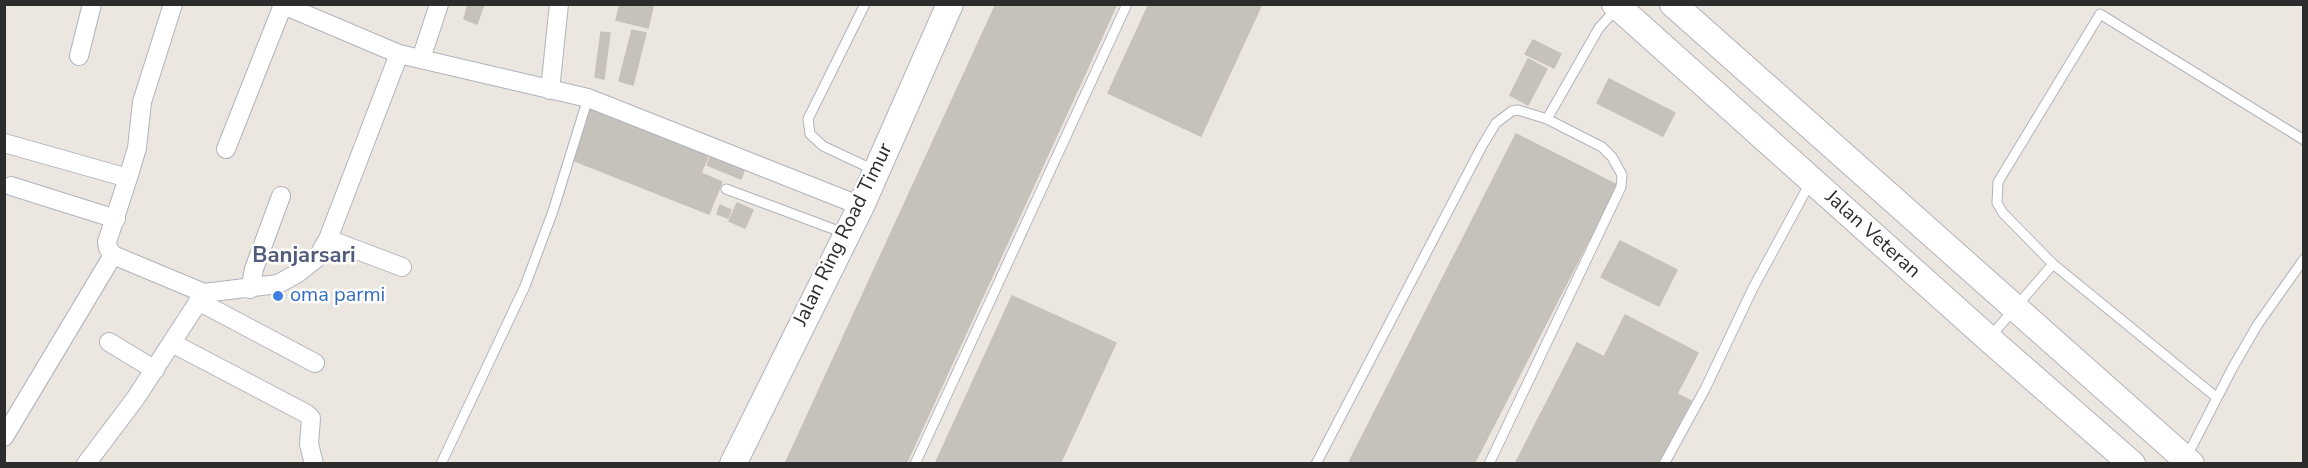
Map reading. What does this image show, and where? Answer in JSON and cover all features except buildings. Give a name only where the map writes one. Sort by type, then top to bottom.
[{"type":"main road","name":"Jalan Ring Road Timur","points":[[733,464],[861,206],[950,4]]},
{"type":"main road","name":"Jalan Veteran","points":[[1675,5],[2188,461]]},
{"type":"main road","name":"Jalan Veteran","points":[[1610,13],[2132,464]]},
{"type":"street","points":[[79,56],[92,4]]},
{"type":"street","points":[[173,4],[142,102],[137,148],[107,242],[108,249],[113,255],[201,297],[315,363]]},
{"type":"street","points":[[421,59],[439,4]]},
{"type":"street","points":[[550,90],[559,4]]},
{"type":"street","points":[[226,149],[282,5],[399,54],[588,98],[861,206]]},
{"type":"street","points":[[86,464],[155,370],[201,297],[278,284],[298,273],[317,258],[328,238],[399,54]]},
{"type":"street","points":[[4,143],[128,178]]},
{"type":"street","points":[[11,186],[116,219]]},
{"type":"street","points":[[250,289],[254,269],[281,196]]},
{"type":"street","points":[[328,238],[402,267]]},
{"type":"street","points":[[4,437],[113,255]]},
{"type":"street","points":[[109,342],[155,370]]},
{"type":"street","points":[[172,343],[308,414],[311,418],[309,444],[314,464]]},
{"type":"lane","points":[[865,4],[808,119],[810,134],[823,146],[877,171]]},
{"type":"lane","points":[[915,464],[1127,4]]},
{"type":"lane","points":[[2106,4],[1998,182],[1997,203],[2003,213],[2053,264],[2216,397]]},
{"type":"lane","points":[[1547,119],[1610,13]]},
{"type":"lane","points":[[2100,14],[2304,140]]},
{"type":"lane","points":[[441,464],[525,286],[553,211],[588,98]]},
{"type":"lane","points":[[1316,464],[1482,146],[1496,123],[1512,111],[1518,110],[1547,119],[1602,147],[1612,156],[1622,175],[1618,198],[1489,464]]},
{"type":"lane","points":[[1664,464],[1705,389],[1753,288],[1809,184]]},
{"type":"lane","points":[[726,189],[847,233]]},
{"type":"lane","points":[[2188,461],[2216,397],[2258,324],[2304,259]]},
{"type":"lane","points":[[1989,339],[2053,264]]},
{"type":"place","name":"oma parmi","points":[[278,296]]},
{"type":"district","name":"Banjarsari","points":[[304,257]]}]
